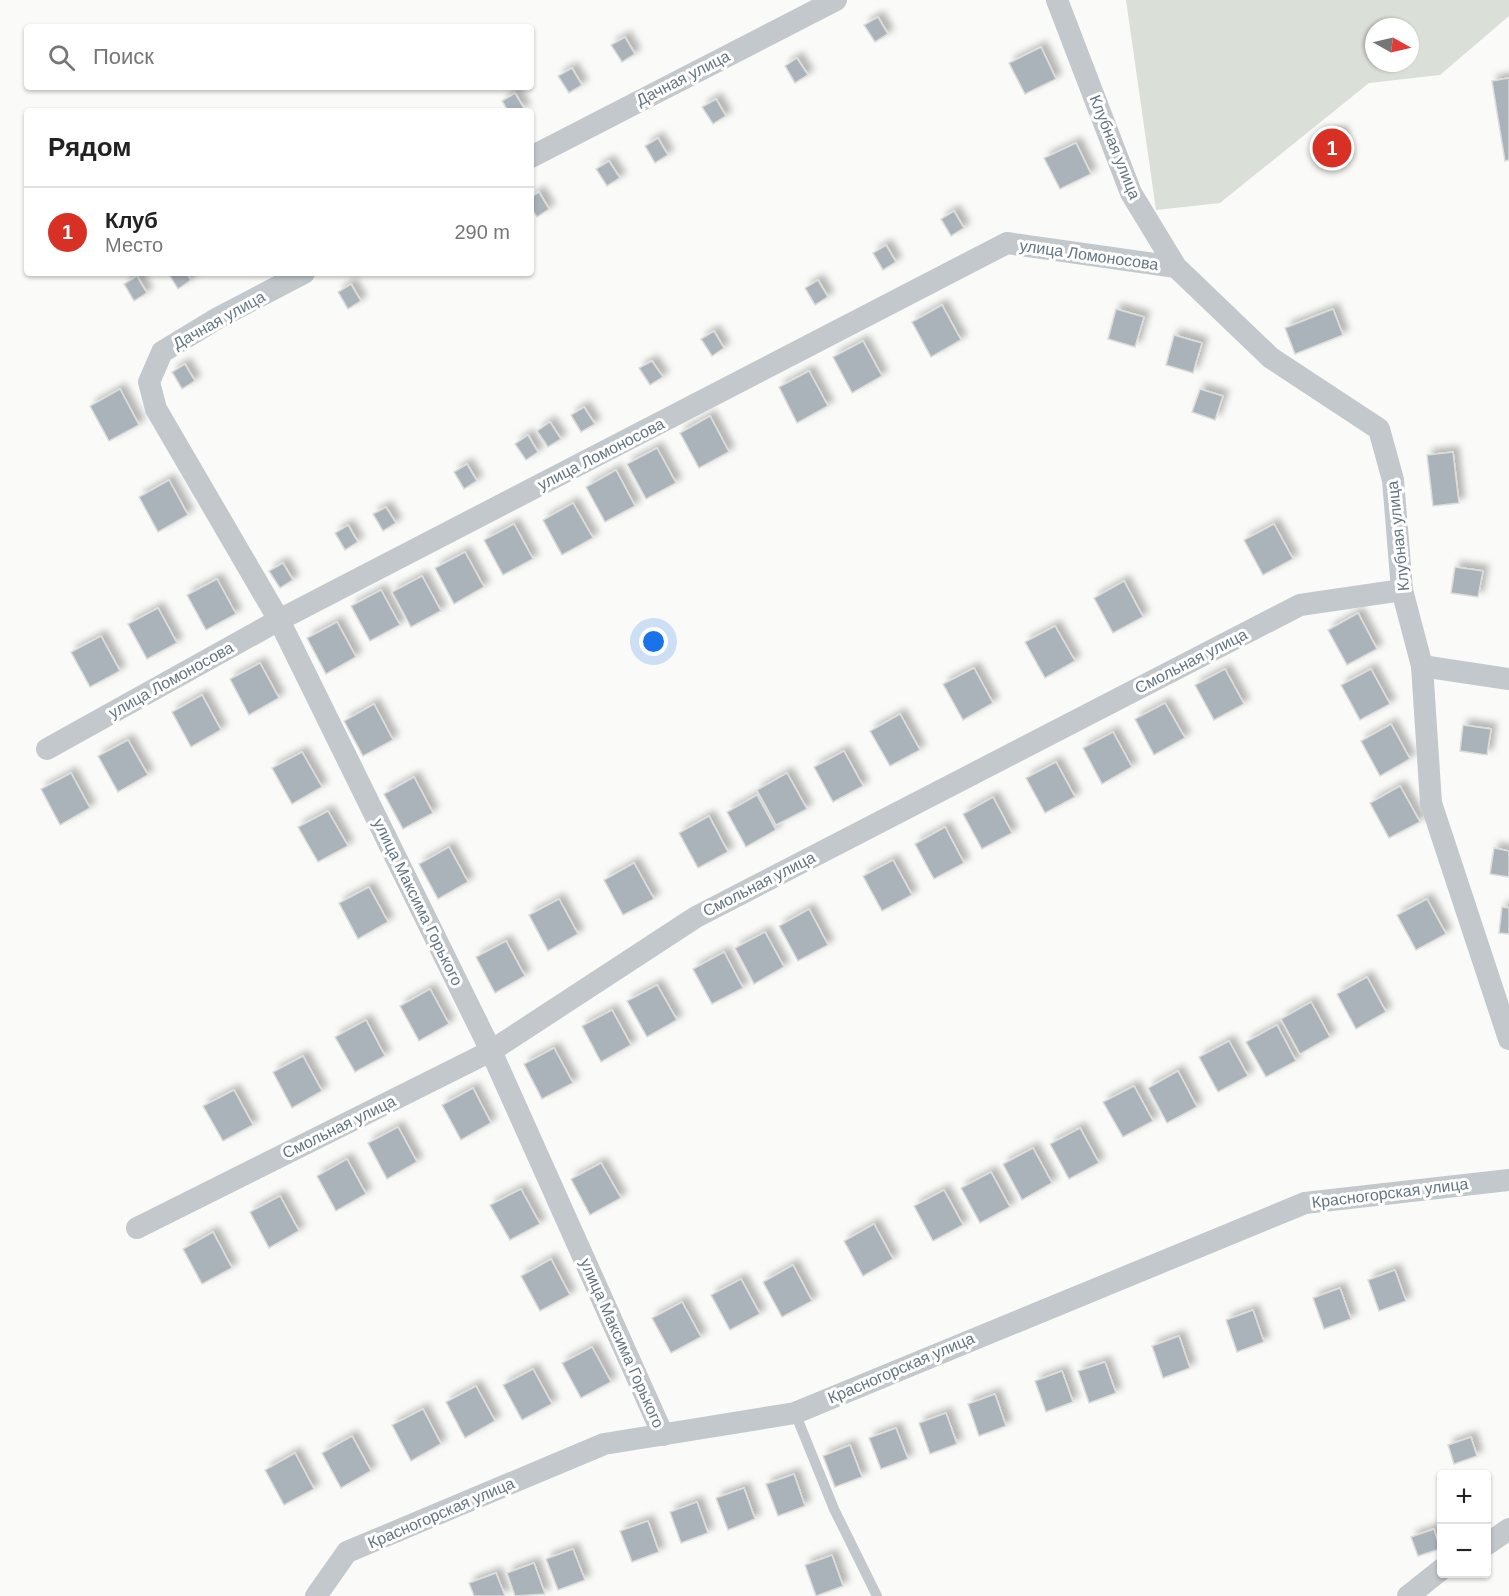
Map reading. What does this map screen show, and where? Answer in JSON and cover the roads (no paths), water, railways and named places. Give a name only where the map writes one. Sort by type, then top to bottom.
[{"type":"street","name":"Дачная улица","points":[[534,155],[836,0]]},
{"type":"street","name":"Клубная улица","points":[[1057,0],[1131,193],[1176,267],[1271,358],[1379,429],[1393,480],[1402,590],[1422,666],[1431,803],[1509,1039]]},
{"type":"street","name":"улица Ломоносова","points":[[47,749],[279,620],[1007,243],[1176,267]]},
{"type":"street","name":"Дачная улица","points":[[149,382],[162,352],[218,318],[298,276]]},
{"type":"street","name":"улица Максима Горького","points":[[149,382],[156,409],[279,620],[491,1051],[663,1435]]},
{"type":"street","name":"Смольная улица","points":[[137,1228],[491,1051],[696,917],[1300,605],[1402,590]]},
{"type":"street","points":[[1422,666],[1509,679]]},
{"type":"street","name":"Красногорская улица","points":[[319,1594],[347,1552],[604,1444],[795,1413],[1305,1203],[1509,1180]]},
{"type":"street","points":[[1491,1542],[1509,1529]]},
{"type":"street","points":[[1408,1596],[1437,1573]]},
{"type":"lane","points":[[795,1413],[834,1509],[877,1596]]},
{"type":"place","name":"Клуб","points":[[1332,148]]}]
